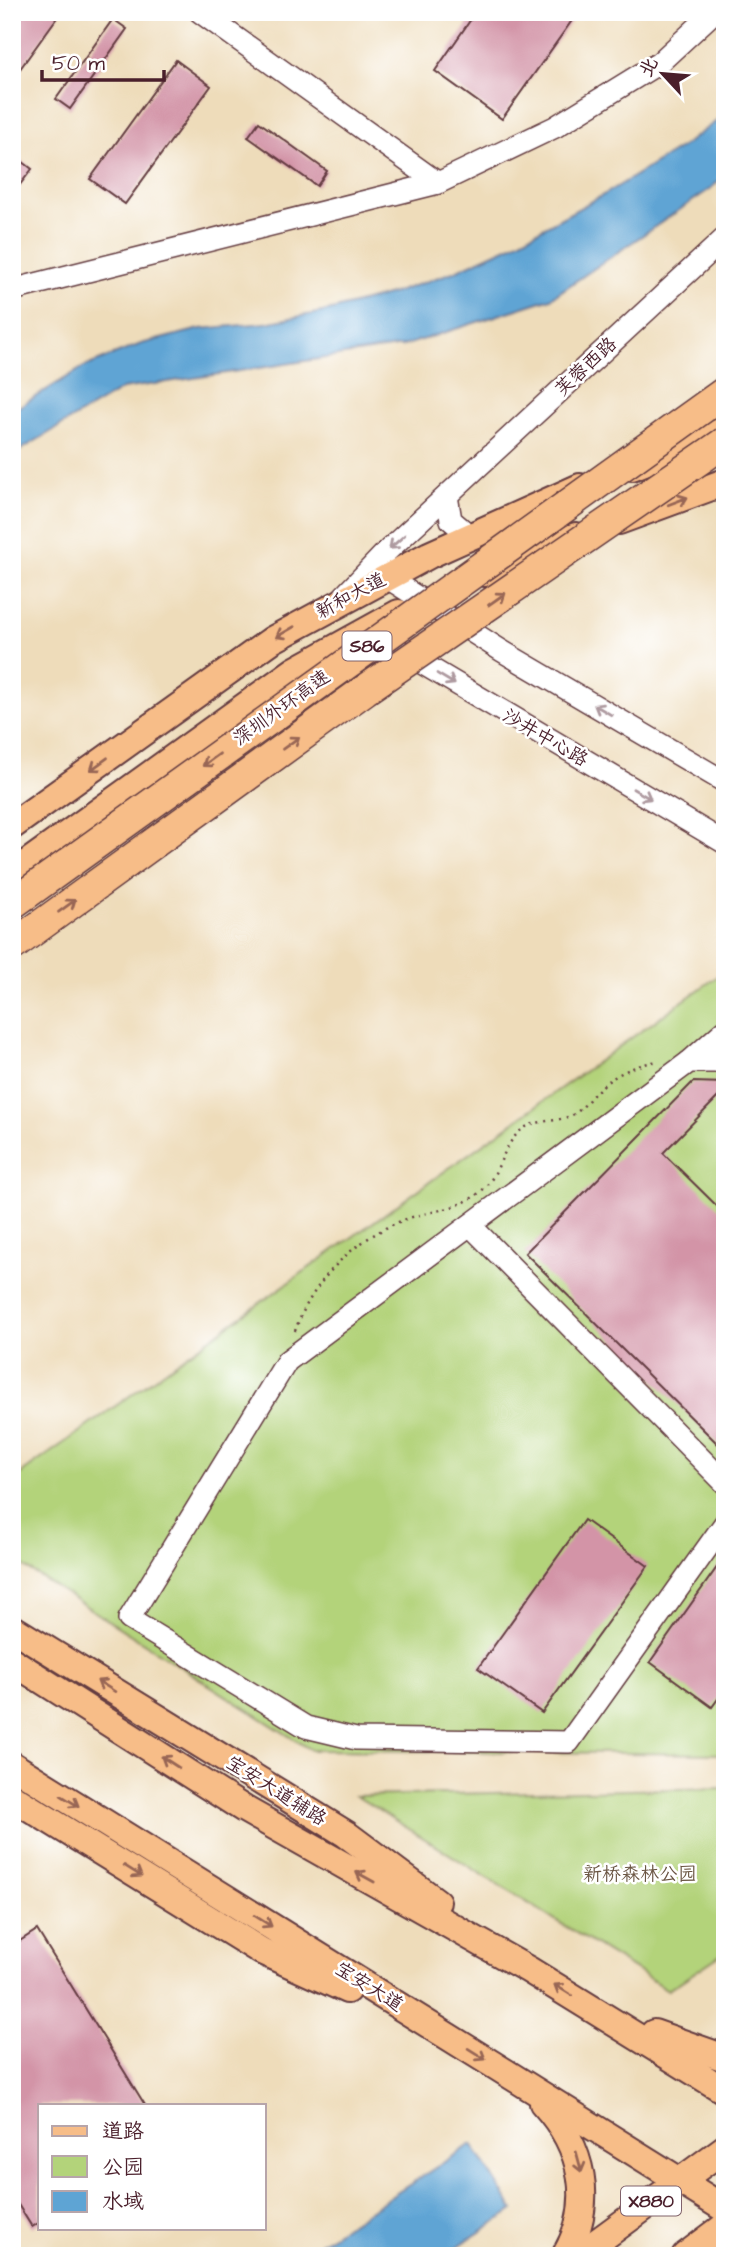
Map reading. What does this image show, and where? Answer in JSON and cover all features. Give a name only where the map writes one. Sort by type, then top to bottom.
[{"type":"highway","name":"深圳外环高速","points":[[12,904],[725,392]]},
{"type":"highway","name":"深圳外环高速","points":[[12,946],[365,690],[725,442]]},
{"type":"main road","name":"新和大道","points":[[12,826],[272,640],[337,603],[470,536],[582,486],[725,430]]},
{"type":"main road","name":"新和大道","points":[[12,874],[294,671],[424,601],[556,544],[725,482]]},
{"type":"main road","name":"宝安大道辅路","points":[[12,1628],[346,1834],[529,1969]]},
{"type":"main road","points":[[12,1661],[244,1809],[529,1969],[725,2091]]},
{"type":"main road","name":"宝安大道","points":[[12,1765],[725,2208]]},
{"type":"main road","points":[[12,1797],[261,1951],[444,2034]]},
{"type":"main road","points":[[591,2008],[694,2049],[725,2058]]},
{"type":"main road","points":[[528,2086],[565,2129],[582,2173],[580,2220],[565,2256]]},
{"type":"main road","name":"X880","points":[[578,2256],[725,2148]]},
{"type":"main road","points":[[685,2256],[725,2226]]},
{"type":"street","points":[[200,12],[438,184]]},
{"type":"street","points":[[12,290],[438,184],[555,127],[648,71],[714,12]]},
{"type":"street","name":"芙蓉西路","points":[[337,603],[447,496],[725,238]]},
{"type":"street","points":[[447,496],[451,520],[470,536]]},
{"type":"street","points":[[386,577],[725,782]]},
{"type":"street","name":"沙井中心路","points":[[367,631],[725,843]]},
{"type":"street","points":[[725,1030],[690,1062],[287,1361],[129,1619],[306,1727],[356,1739],[569,1742],[725,1523]]},
{"type":"street","points":[[690,1062],[725,1062]]},
{"type":"street","points":[[470,1225],[725,1483]]},
{"type":"path","points":[[287,1361],[298,1324],[316,1289],[357,1247],[408,1218],[441,1211],[468,1200],[490,1182],[512,1141],[524,1128],[540,1120],[573,1114],[620,1074],[647,1063],[690,1062]]},
{"type":"green space","points":[[725,971],[725,1754],[311,1750],[12,1559],[12,1480]]},
{"type":"green space","name":"新桥森林公园","points":[[725,1788],[725,1952],[668,1990],[356,1796]]},
{"type":"water","points":[[725,115],[725,175],[710,189],[551,298],[403,346],[122,389],[12,455],[12,411],[84,367],[141,344],[200,329],[265,323],[328,311],[391,294],[453,272],[512,245],[607,193],[680,148]]},
{"type":"water","points":[[472,2144],[514,2210],[443,2256],[300,2256]]},
{"type":"building","points":[[12,12],[61,12],[12,80]]},
{"type":"building","points":[[476,12],[578,12],[502,119],[435,71]]},
{"type":"building","points":[[113,19],[127,29],[70,109],[56,99]]},
{"type":"building","points":[[176,60],[211,86],[125,204],[90,179]]},
{"type":"building","points":[[259,122],[327,171],[317,186],[248,137]]},
{"type":"building","points":[[18,158],[32,169],[12,195],[12,167]]},
{"type":"building","points":[[693,1082],[725,1083],[725,1090],[663,1153],[725,1214],[725,1451],[525,1253]]},
{"type":"building","points":[[584,1520],[648,1566],[542,1713],[478,1668]]},
{"type":"building","points":[[725,1556],[725,1689],[712,1707],[650,1662]]},
{"type":"building","points":[[37,1930],[144,2104],[38,2104],[38,2223],[32,2227],[12,2195],[12,1946]]}]
